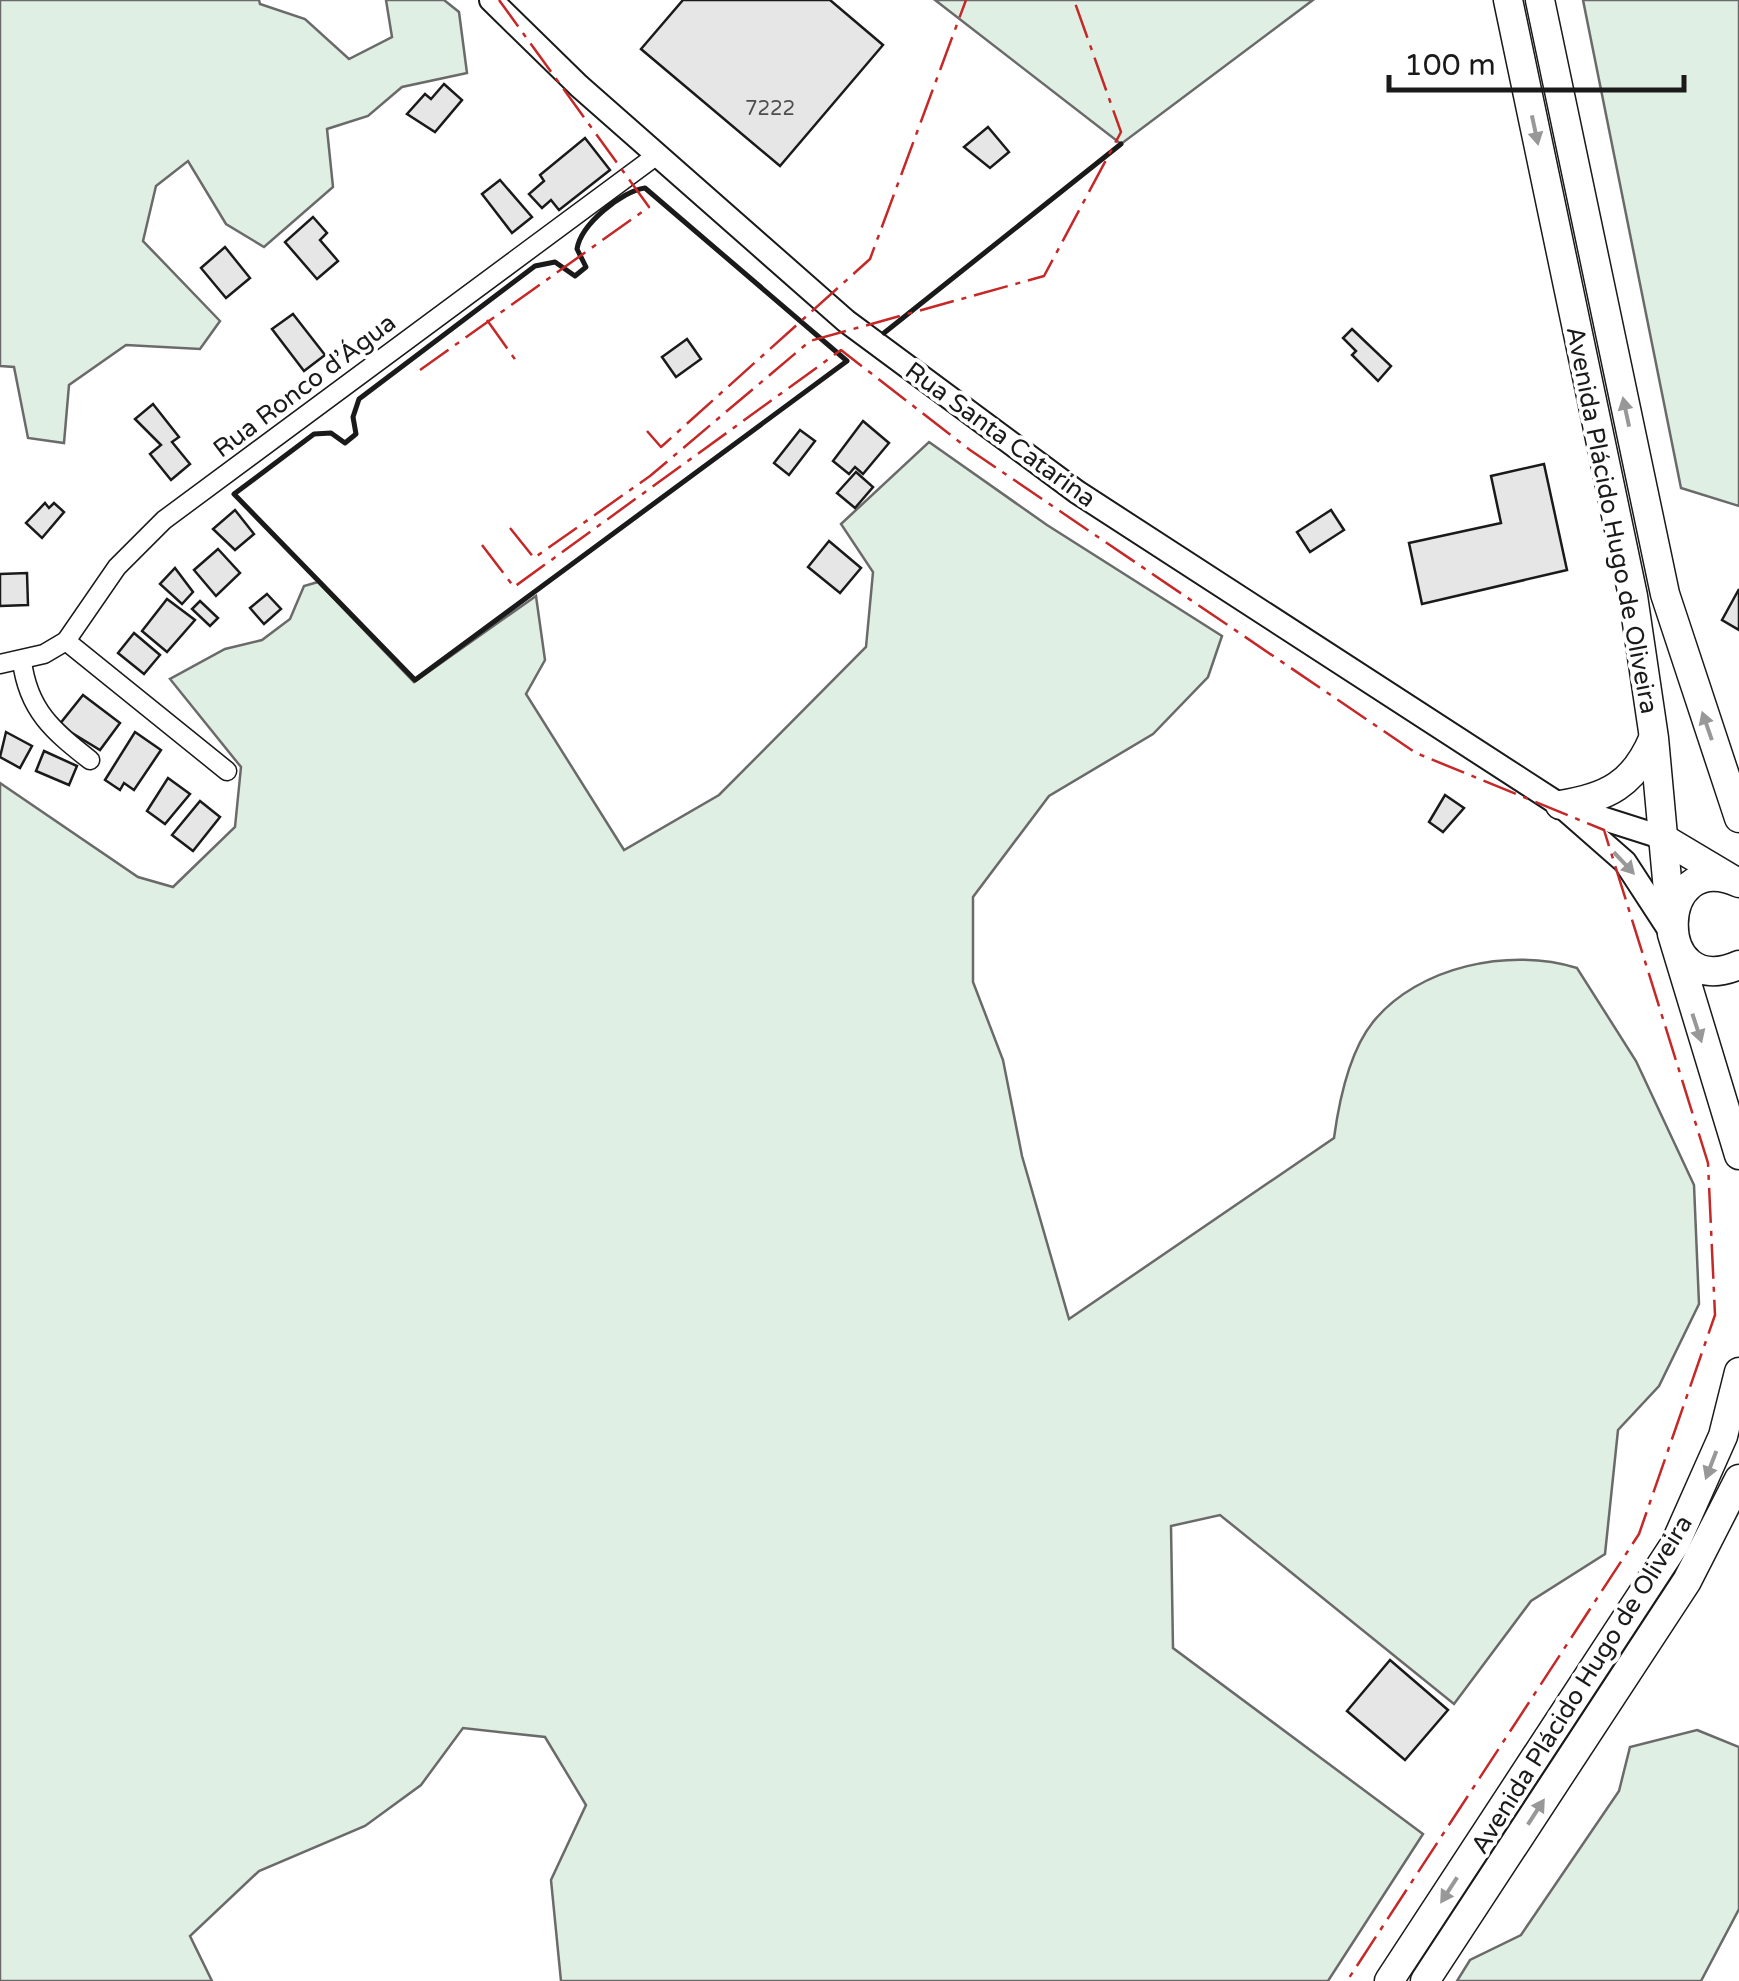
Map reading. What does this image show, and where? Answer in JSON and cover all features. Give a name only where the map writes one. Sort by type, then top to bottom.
[{"type":"main road","name":"Avenida Plácido Hugo de Oliveira","points":[[1508,0],[1632,596],[1654,738],[1672,934],[1739,1155]]},
{"type":"main road","name":"Avenida Plácido Hugo de Oliveira","points":[[1540,0],[1664,594],[1739,818]]},
{"type":"main road","points":[[1560,805],[1604,796],[1631,779],[1654,738]]},
{"type":"main road","name":"Rua Santa Catarina","points":[[1662,837],[1736,882]]},
{"type":"main road","points":[[1736,882],[1720,877],[1693,885],[1675,906],[1672,934],[1684,957],[1707,969],[1739,978]]},
{"type":"main road","points":[[1707,969],[1739,965]]},
{"type":"main road","name":"Avenida Plácido Hugo de Oliveira","points":[[1389,1981],[1675,1544],[1723,1436],[1739,1372]]},
{"type":"main road","name":"Avenida Plácido Hugo de Oliveira","points":[[1425,1981],[1687,1581],[1739,1479]]},
{"type":"street","name":"Rua Santa Catarina","points":[[492,0],[657,156],[846,321],[1077,492],[1560,805],[1625,862],[1672,934]]},
{"type":"street","name":"Rua Ronco d’Água","points":[[66,641],[118,567],[164,520],[657,156]]},
{"type":"street","points":[[0,664],[22,661],[66,641],[227,771]]},
{"type":"street","points":[[22,661],[26,687],[37,712],[51,730],[90,760]]},
{"type":"street","name":"Rua Santa Catarina","points":[[1560,805],[1662,837]]},
{"type":"green space","points":[[0,0],[259,0],[260,4],[305,19],[349,59],[392,37],[386,0],[444,0],[459,12],[467,73],[402,87],[368,116],[327,129],[333,187],[264,247],[226,224],[188,161],[156,186],[143,241],[220,321],[200,349],[126,345],[69,385],[64,443],[28,438],[14,367],[0,366]]},
{"type":"green space","points":[[935,0],[1313,0],[1121,144]]},
{"type":"green space","points":[[1583,0],[1739,0],[1739,506],[1681,488]]},
{"type":"green space","points":[[929,442],[1047,525],[1222,636],[1208,677],[1153,734],[1049,796],[973,897],[973,982],[1003,1060],[1022,1156],[1069,1319],[1334,1138],[1346,1077],[1357,1048],[1373,1022],[1415,987],[1467,966],[1495,961],[1551,962],[1577,968],[1636,1061],[1694,1185],[1699,1304],[1659,1386],[1618,1430],[1605,1554],[1531,1601],[1454,1704],[1220,1515],[1171,1526],[1173,1648],[1423,1834],[1328,1981],[561,1981],[551,1880],[586,1805],[545,1737],[463,1728],[421,1785],[365,1826],[259,1871],[190,1936],[212,1981],[0,1981],[0,783],[138,877],[173,887],[235,827],[241,767],[170,679],[225,649],[262,640],[290,619],[304,586],[318,582],[414,682],[536,596],[545,660],[526,694],[624,850],[719,795],[866,647],[873,572],[841,524]]},
{"type":"green space","points":[[1697,1730],[1739,1747],[1739,1909],[1701,1981],[1457,1981],[1470,1960],[1521,1935],[1619,1791],[1630,1747]]},
{"type":"building","points":[[683,0],[830,0],[883,45],[780,166],[641,49]]},
{"type":"building","points":[[444,84],[462,100],[435,132],[407,114],[425,94],[431,99]]},
{"type":"building","points":[[988,127],[1009,152],[990,168],[964,147]]},
{"type":"building","points":[[585,138],[610,170],[559,210],[551,200],[542,208],[529,194],[544,181],[540,175]]},
{"type":"building","points":[[500,180],[532,217],[512,233],[482,194]]},
{"type":"building","points":[[313,217],[327,233],[320,240],[338,261],[317,279],[285,242]]},
{"type":"building","points":[[225,247],[250,278],[226,298],[201,268]]},
{"type":"building","points":[[293,314],[325,355],[304,371],[272,329]]},
{"type":"building","points":[[1352,329],[1391,366],[1378,381],[1352,355],[1356,351],[1343,338]]},
{"type":"building","points":[[687,339],[701,359],[676,377],[662,357]]},
{"type":"building","points":[[153,404],[179,437],[172,442],[190,464],[171,480],[150,454],[161,445],[135,419]]},
{"type":"building","points":[[863,421],[889,443],[863,474],[855,467],[849,474],[833,461]]},
{"type":"building","points":[[800,430],[815,441],[789,475],[774,463]]},
{"type":"building","points":[[1544,464],[1567,570],[1422,604],[1409,543],[1501,523],[1491,476]]},
{"type":"building","points":[[856,472],[873,487],[855,508],[837,493]]},
{"type":"building","points":[[45,503],[49,508],[54,503],[64,512],[42,538],[26,523]]},
{"type":"building","points":[[235,510],[254,534],[235,550],[213,529]]},
{"type":"building","points":[[1331,510],[1344,530],[1310,552],[1297,532]]},
{"type":"building","points":[[829,541],[861,568],[840,593],[808,567]]},
{"type":"building","points":[[218,549],[240,573],[216,596],[194,570]]},
{"type":"building","points":[[175,568],[193,592],[182,604],[160,584]]},
{"type":"building","points":[[27,573],[28,605],[0,606],[0,574]]},
{"type":"building","points":[[1739,589],[1739,630],[1722,620]]},
{"type":"building","points":[[267,594],[281,609],[264,624],[250,608]]},
{"type":"building","points":[[167,599],[195,620],[167,652],[142,631]]},
{"type":"building","points":[[200,601],[218,618],[210,626],[192,609]]},
{"type":"building","points":[[134,633],[160,655],[144,674],[118,653]]},
{"type":"building","points":[[83,695],[120,723],[100,750],[59,725]]},
{"type":"building","points":[[6,732],[32,746],[20,768],[0,757]]},
{"type":"building","points":[[135,732],[161,750],[134,790],[124,783],[120,790],[105,780]]},
{"type":"building","points":[[44,751],[77,766],[69,785],[36,771]]},
{"type":"building","points":[[168,778],[190,794],[165,824],[147,811]]},
{"type":"building","points":[[1445,795],[1464,808],[1443,832],[1429,822]]},
{"type":"building","points":[[200,801],[220,817],[193,851],[172,835]]},
{"type":"building","points":[[1390,1660],[1448,1710],[1405,1760],[1347,1711]]},
{"type":"wall","points":[[884,333],[1121,144]]},
{"type":"wall","points":[[645,188],[847,361],[415,680],[234,494],[314,434],[331,433],[345,443],[356,434],[353,417],[359,399],[535,266],[555,262],[575,276],[586,267],[577,249],[586,229],[614,202],[645,188]]},
{"type":"power","points":[[420,370],[649,207],[499,0]]},
{"type":"power","points":[[647,431],[661,447],[870,259],[966,0]]},
{"type":"power","points":[[510,528],[534,558],[650,476],[810,341],[1044,276],[1121,132],[1074,0]]},
{"type":"power","points":[[487,320],[519,365]]},
{"type":"power","points":[[482,545],[514,587],[841,350],[970,450],[1416,753],[1604,830],[1708,1163],[1715,1315],[1639,1534],[1347,1981]]}]
